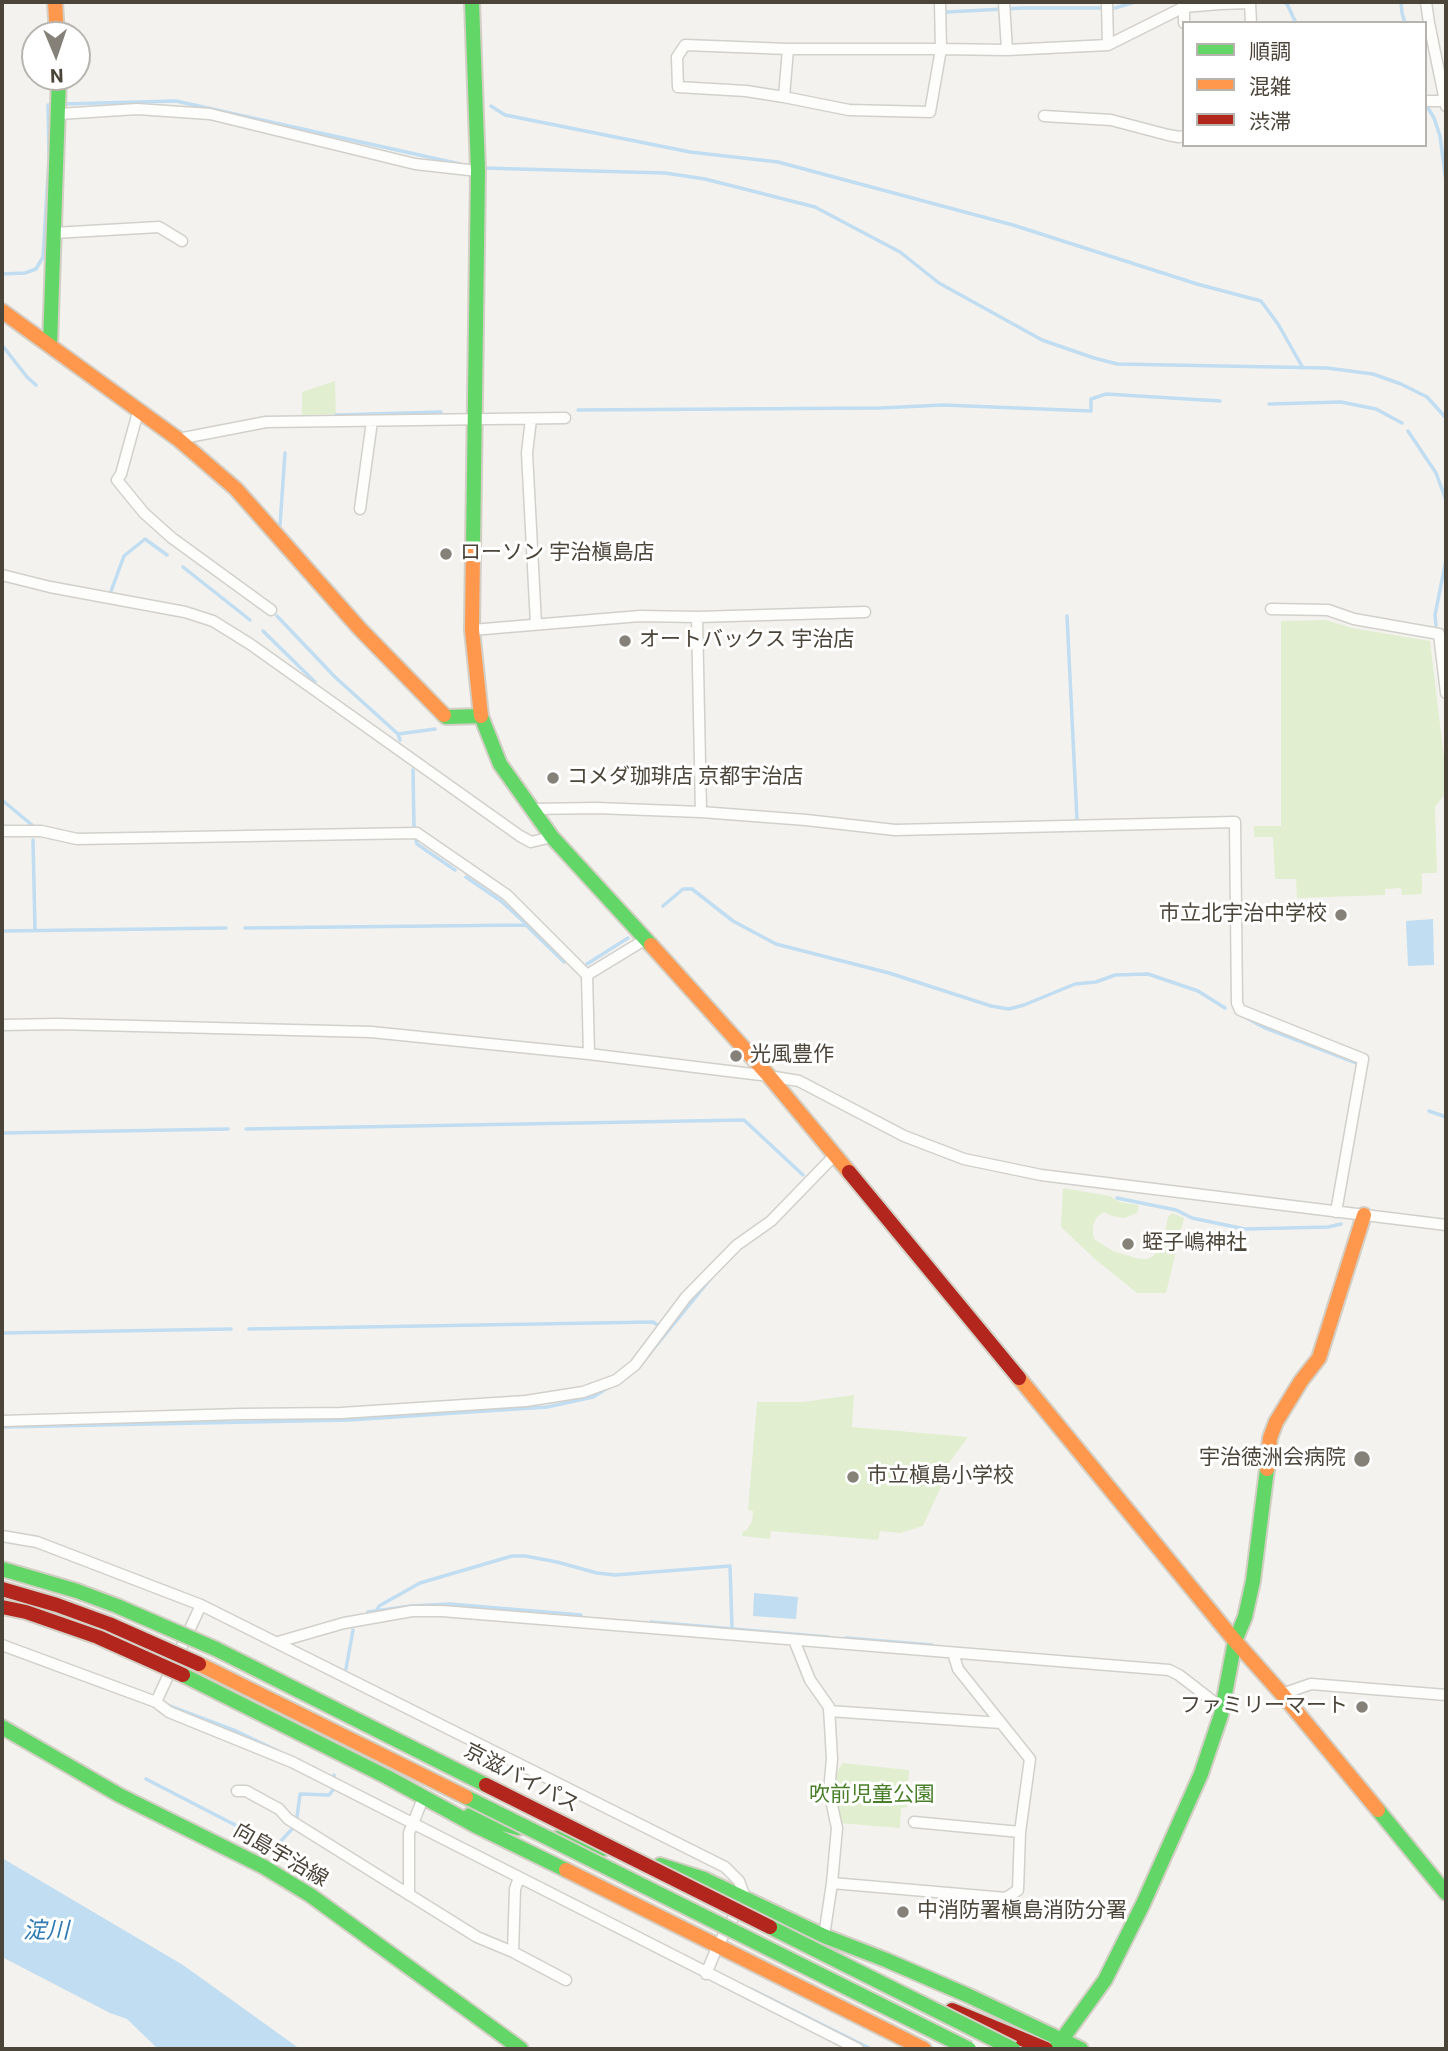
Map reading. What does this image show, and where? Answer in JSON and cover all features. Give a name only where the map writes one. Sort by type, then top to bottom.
[{"type":"main road","points":[[55,2],[56,21]]},
{"type":"main road","points":[[472,2],[478,172],[472,630],[481,716],[500,764],[552,837],[769,1076],[1446,1893]]},
{"type":"main road","points":[[50,345],[59,91]]},
{"type":"main road","points":[[2,311],[177,439],[236,489],[360,629],[446,717],[481,716]]},
{"type":"main road","points":[[1058,2044],[1105,1980],[1143,1904],[1201,1774],[1223,1709],[1235,1641],[1245,1617],[1253,1581],[1270,1438],[1276,1422],[1301,1381],[1319,1359],[1364,1214]]},
{"type":"main road","name":"京滋バイパス","points":[[2,1569],[117,1606],[216,1649],[1013,2049]]},
{"type":"main road","name":"京滋バイパス","points":[[2,1588],[109,1624],[208,1668],[970,2049]]},
{"type":"main road","points":[[2,1607],[26,1612],[98,1637],[183,1675],[431,1799],[478,1827],[924,2049]]},
{"type":"main road","name":"向島宇治線","points":[[2,1727],[119,1795],[264,1867],[310,1895],[521,2049]]},
{"type":"main road","points":[[431,1799],[490,1822],[654,1863],[704,1880],[824,1936],[967,1995],[1058,2044],[1081,2049]]},
{"type":"main road","points":[[874,1979],[1046,2049]]},
{"type":"street","points":[[940,2],[941,49],[930,112],[849,110],[746,91],[678,87],[677,57],[685,45],[788,49],[941,49],[1007,50],[1108,45],[1184,4],[1250,3],[1251,21]]},
{"type":"street","points":[[1004,2],[1007,50]]},
{"type":"street","points":[[1107,2],[1108,45]]},
{"type":"street","points":[[1426,2],[1446,103],[1427,101]]},
{"type":"street","points":[[784,97],[788,49]]},
{"type":"street","points":[[59,114],[137,109],[211,114],[415,164],[478,172]]},
{"type":"street","points":[[1044,116],[1111,120],[1182,137]]},
{"type":"street","points":[[54,233],[159,227],[181,241]]},
{"type":"street","points":[[138,412],[117,480],[144,513],[172,538],[271,610]]},
{"type":"street","points":[[177,439],[266,422],[565,418]]},
{"type":"street","points":[[531,419],[527,453],[536,624]]},
{"type":"street","points":[[360,509],[372,421]]},
{"type":"street","points":[[2,575],[50,587],[185,612],[213,621],[250,644],[520,836],[531,842],[552,837]]},
{"type":"street","points":[[1271,609],[1328,610],[1354,619],[1439,634],[1446,693]]},
{"type":"street","points":[[472,630],[639,616],[865,612]]},
{"type":"street","points":[[697,617],[701,812]]},
{"type":"street","points":[[532,808],[701,812],[895,830],[1234,822],[1237,1003],[1240,1010],[1363,1059],[1336,1212]]},
{"type":"street","points":[[2,831],[41,831],[77,839],[417,833],[507,895],[587,975],[589,1054]]},
{"type":"street","points":[[587,975],[646,939]]},
{"type":"street","points":[[2,1025],[371,1032],[769,1076],[799,1081],[904,1136],[964,1160],[1041,1175],[1446,1225]]},
{"type":"street","points":[[2,1421],[341,1413],[526,1401],[583,1392],[616,1380],[635,1366],[686,1297],[737,1245],[771,1221],[834,1156]]},
{"type":"street","points":[[2,1536],[37,1542],[201,1605],[726,1867],[738,1881],[745,1897],[718,1945],[706,1973]]},
{"type":"street","points":[[156,1702],[201,1605]]},
{"type":"street","points":[[278,1643],[344,1623],[412,1611],[442,1611],[1169,1670],[1223,1709]]},
{"type":"street","points":[[794,1640],[810,1680],[829,1707],[832,1759],[830,1791],[836,1828],[824,1936]]},
{"type":"street","points":[[2,1645],[156,1702],[169,1712],[292,1762],[858,2049]]},
{"type":"street","points":[[832,1883],[1006,1898],[1018,1890],[1020,1832],[1030,1759],[958,1670],[953,1653]]},
{"type":"street","points":[[1282,1694],[1311,1684],[1446,1695]]},
{"type":"street","points":[[829,1711],[1001,1723]]},
{"type":"street","points":[[237,1791],[246,1791],[279,1809],[288,1819],[477,1937],[513,1952],[566,1980]]},
{"type":"street","points":[[409,1895],[409,1833],[412,1824],[431,1799]]},
{"type":"street","points":[[914,1822],[1020,1832]]},
{"type":"street","points":[[513,1952],[515,1889],[519,1878]]},
{"type":"green space","points":[[335,381],[336,414],[302,415],[302,392]]},
{"type":"green space","points":[[1326,620],[1352,628],[1430,641],[1446,793],[1435,807],[1437,873],[1422,873],[1422,894],[1402,895],[1401,888],[1385,889],[1385,895],[1297,898],[1296,879],[1275,879],[1273,837],[1254,837],[1254,826],[1281,826],[1281,621]]},
{"type":"green space","points":[[1063,1188],[1110,1196],[1119,1202],[1139,1205],[1137,1213],[1124,1218],[1104,1212],[1097,1217],[1093,1233],[1094,1239],[1113,1251],[1139,1259],[1153,1256],[1163,1245],[1168,1217],[1172,1213],[1184,1218],[1166,1293],[1137,1293],[1061,1227]]},
{"type":"green space","points":[[854,1395],[852,1427],[968,1437],[949,1463],[949,1469],[923,1526],[900,1533],[880,1531],[878,1540],[771,1531],[770,1539],[742,1536],[752,1521],[753,1511],[748,1510],[757,1402],[803,1402]]},
{"type":"green space","name":"吹前児童公園","points":[[843,1763],[909,1770],[907,1807],[901,1808],[900,1828],[839,1823],[833,1791],[834,1776]]},
{"type":"water","points":[[1433,919],[1434,965],[1408,966],[1406,921]]},
{"type":"water","points":[[754,1593],[798,1597],[796,1619],[753,1616]]},
{"type":"water","name":"淀川","points":[[2,1858],[183,1965],[300,2049],[158,2049],[127,2019],[110,2013],[2,1957]]},
{"type":"waterway","points":[[947,12],[1023,8],[1115,8],[1135,2]]},
{"type":"waterway","points":[[1284,2],[1295,21]]},
{"type":"waterway","points":[[1401,2],[1404,21]]},
{"type":"waterway","points":[[62,104],[176,101],[460,164]]},
{"type":"waterway","points":[[2,274],[25,273],[36,269],[43,257],[49,157],[48,105],[54,105]]},
{"type":"waterway","points":[[491,106],[505,115],[690,152],[778,162],[1013,225],[1197,284],[1261,301],[1278,324],[1303,368]]},
{"type":"waterway","points":[[1427,106],[1440,136],[1446,182]]},
{"type":"waterway","points":[[482,168],[665,173],[705,179],[815,207],[900,252],[939,283],[1042,340],[1094,358],[1117,364],[1327,368],[1373,374],[1427,397],[1446,418]]},
{"type":"waterway","points":[[2,345],[36,385]]},
{"type":"waterway","points":[[578,410],[880,408],[943,405],[1091,411],[1091,399],[1106,394],[1220,401]]},
{"type":"waterway","points":[[1269,404],[1341,402],[1376,409],[1402,423]]},
{"type":"waterway","points":[[336,415],[441,412]]},
{"type":"waterway","points":[[1408,431],[1436,473],[1446,500]]},
{"type":"waterway","points":[[280,525],[285,453]]},
{"type":"waterway","points":[[110,594],[124,556],[145,539],[167,555]]},
{"type":"waterway","points":[[1436,625],[1435,615],[1446,560]]},
{"type":"waterway","points":[[183,567],[250,620]]},
{"type":"waterway","points":[[277,616],[335,677],[398,734],[400,740]]},
{"type":"waterway","points":[[1067,616],[1079,822]]},
{"type":"waterway","points":[[263,631],[315,682]]},
{"type":"waterway","points":[[398,734],[435,729]]},
{"type":"waterway","points":[[413,770],[414,827]]},
{"type":"waterway","points":[[2,800],[32,825]]},
{"type":"waterway","points":[[415,836],[417,844],[455,870]]},
{"type":"waterway","points":[[33,840],[35,930]]},
{"type":"waterway","points":[[466,877],[501,901],[525,923]]},
{"type":"waterway","points":[[663,906],[683,889],[692,889],[733,921],[776,944],[889,973],[991,1006],[1009,1009],[1075,984],[1096,982],[1115,975],[1148,974],[1198,991],[1225,1008]]},
{"type":"waterway","points":[[245,928],[526,925],[564,962]]},
{"type":"waterway","points":[[2,931],[226,928]]},
{"type":"waterway","points":[[587,964],[628,938]]},
{"type":"waterway","points":[[1243,1016],[1263,1027],[1359,1064]]},
{"type":"waterway","points":[[1429,1111],[1446,1117]]},
{"type":"waterway","points":[[246,1129],[744,1120],[803,1175]]},
{"type":"waterway","points":[[2,1133],[228,1129]]},
{"type":"waterway","points":[[1117,1198],[1176,1210],[1192,1218],[1245,1229],[1328,1227],[1341,1224]]},
{"type":"waterway","points":[[642,1363],[712,1277]]},
{"type":"waterway","points":[[249,1329],[653,1322],[659,1326]]},
{"type":"waterway","points":[[2,1333],[231,1329]]},
{"type":"waterway","points":[[2,1427],[349,1420],[547,1407],[593,1397],[611,1386]]},
{"type":"waterway","points":[[377,1610],[379,1606],[420,1583],[512,1556],[525,1556],[615,1575],[730,1566],[732,1628]]},
{"type":"waterway","points":[[368,1612],[450,1604],[581,1615]]},
{"type":"waterway","points":[[651,1622],[828,1637]]},
{"type":"waterway","points":[[346,1669],[353,1630]]},
{"type":"waterway","points":[[846,1638],[932,1645]]},
{"type":"waterway","points":[[167,1705],[236,1731],[278,1751]]},
{"type":"waterway","points":[[297,1817],[300,1794],[329,1795],[333,1790],[334,1775]]},
{"type":"waterway","points":[[146,1779],[241,1828],[279,1843],[293,1828]]},
{"type":"waterway","points":[[751,1989],[871,2049]]},
{"type":"traffic: fast","points":[[472,2],[478,171],[473,549]]},
{"type":"traffic: fast","points":[[50,345],[59,91]]},
{"type":"traffic: fast","points":[[444,715],[481,716],[500,764],[552,837],[651,945]]},
{"type":"traffic: fast","points":[[1055,2049],[1105,1980],[1143,1904],[1201,1774],[1221,1715],[1235,1641],[1245,1617],[1253,1581],[1267,1469]]},
{"type":"traffic: fast","points":[[2,1569],[77,1591],[216,1649],[486,1785]]},
{"type":"traffic: fast","points":[[183,1675],[566,1870]]},
{"type":"traffic: fast","points":[[2,1727],[119,1795],[264,1867],[310,1895],[521,2049]]},
{"type":"traffic: fast","points":[[466,1797],[969,2049]]},
{"type":"traffic: fast","points":[[1378,1810],[1446,1893]]},
{"type":"traffic: fast","points":[[470,1815],[518,1828]]},
{"type":"traffic: fast","points":[[558,1838],[603,1849]]},
{"type":"traffic: fast","points":[[660,1865],[704,1879],[824,1936],[967,1995],[1081,2049]]},
{"type":"traffic: fast","points":[[770,1927],[1013,2049]]},
{"type":"traffic: slow","points":[[55,2],[56,21]]},
{"type":"traffic: slow","points":[[2,311],[178,439],[236,489],[360,629],[444,715]]},
{"type":"traffic: slow","points":[[473,549],[472,630],[481,716]]},
{"type":"traffic: slow","points":[[651,945],[769,1076],[849,1172]]},
{"type":"traffic: slow","points":[[1267,1469],[1270,1438],[1276,1422],[1301,1381],[1319,1358],[1364,1215]]},
{"type":"traffic: slow","points":[[1019,1378],[1378,1810]]},
{"type":"traffic: slow","points":[[199,1664],[466,1797]]},
{"type":"traffic: slow","points":[[566,1870],[924,2049]]},
{"type":"traffic: jam","points":[[849,1172],[1019,1378]]},
{"type":"traffic: jam","points":[[2,1589],[109,1624],[199,1664]]},
{"type":"traffic: jam","points":[[2,1607],[26,1612],[98,1637],[183,1675]]},
{"type":"traffic: jam","points":[[486,1785],[770,1927]]},
{"type":"traffic: jam","points":[[952,2010],[1046,2049]]},
{"type":"place","name":"ローソン 宇治槇島店","points":[[446,554]]},
{"type":"place","name":"オートバックス 宇治店","points":[[625,641]]},
{"type":"place","name":"コメダ珈琲店 京都宇治店","points":[[553,778]]},
{"type":"place","name":"市立北宇治中学校","points":[[1341,915]]},
{"type":"place","name":"光風豊作","points":[[736,1056]]},
{"type":"place","name":"蛭子嶋神社","points":[[1128,1244]]},
{"type":"place","name":"宇治徳洲会病院","points":[[1362,1459]]},
{"type":"place","name":"市立槇島小学校","points":[[853,1477]]},
{"type":"place","name":"ファミリーマート","points":[[1362,1707]]},
{"type":"place","name":"中消防署槇島消防分署","points":[[903,1912]]}]
